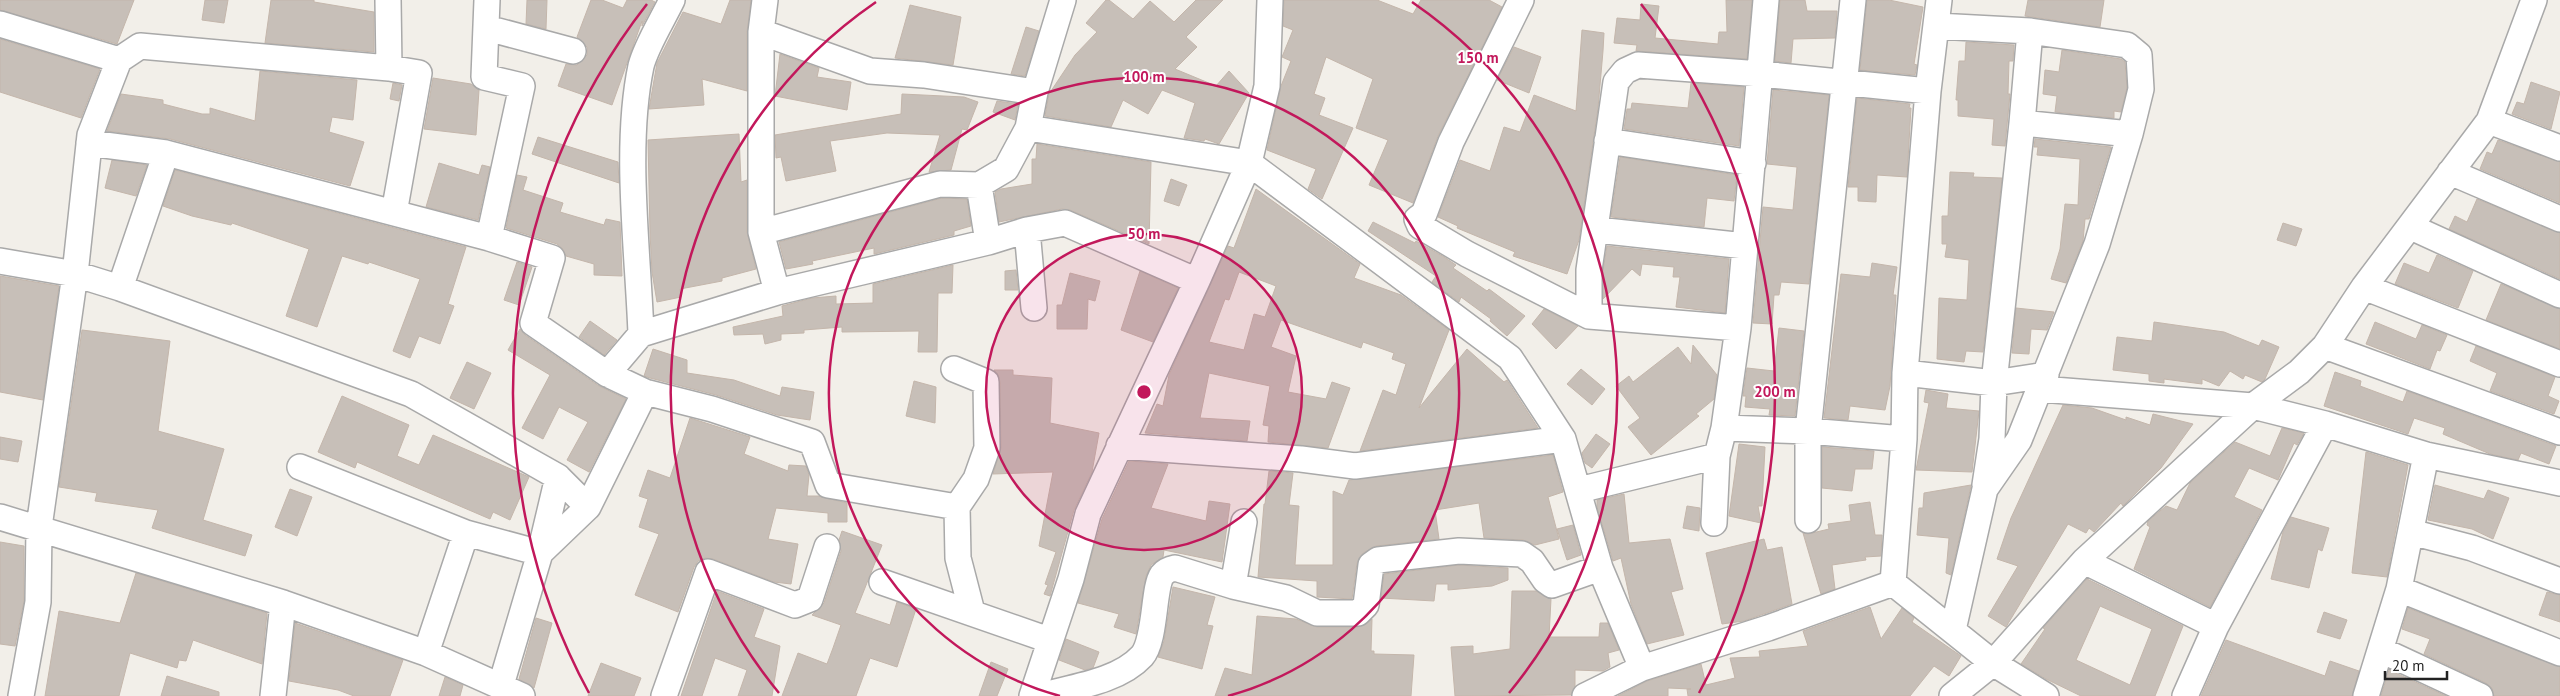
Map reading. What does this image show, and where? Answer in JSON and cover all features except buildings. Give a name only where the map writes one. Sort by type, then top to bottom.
[{"type":"street","points":[[388,0],[389,68]]},
{"type":"street","points":[[487,0],[484,77],[522,86],[489,238]]},
{"type":"street","points":[[641,334],[634,168],[635,116],[642,64],[672,0]]},
{"type":"street","points":[[765,0],[761,32],[761,232],[777,292]]},
{"type":"street","points":[[761,232],[940,184],[979,185],[1006,169],[1028,128],[1035,92],[1063,0]]},
{"type":"street","points":[[1032,696],[1049,640],[1071,579],[1088,514],[1197,281],[1249,163],[1267,86],[1270,0]]},
{"type":"street","points":[[1521,0],[1451,142],[1424,214],[1417,219],[1422,230],[1589,316],[1738,328]]},
{"type":"street","points":[[1714,523],[1717,456],[1724,428],[1738,328],[1766,0]]},
{"type":"street","points":[[1808,520],[1808,431],[1853,0]]},
{"type":"street","points":[[1893,583],[1904,439],[1905,373],[1928,91],[1939,0]]},
{"type":"street","points":[[1952,696],[1993,664],[2084,561],[2253,406],[2299,372],[2326,346],[2364,287],[2489,121],[2534,0]]},
{"type":"street","points":[[0,24],[119,60]]},
{"type":"street","points":[[1937,26],[2030,31],[2127,45],[2139,55],[2140,89],[2130,134],[2051,386],[2019,440],[1985,489]]},
{"type":"street","points":[[487,28],[573,51]]},
{"type":"street","points":[[1953,630],[1985,489],[1992,439],[1994,383],[2030,31]]},
{"type":"street","points":[[761,32],[870,71],[924,75],[1035,92]]},
{"type":"street","points":[[20,696],[38,602],[40,527],[75,274],[89,143],[119,60],[140,46],[389,68],[419,73],[394,213]]},
{"type":"street","points":[[1589,316],[1590,270],[1597,230],[1607,141],[1616,82],[1625,71],[1638,65],[1761,74],[1928,91]]},
{"type":"street","points":[[2489,121],[2560,148]]},
{"type":"street","points":[[2022,123],[2130,134]]},
{"type":"street","points":[[1028,128],[1249,163],[1510,358],[1563,439],[1600,568],[1642,668]]},
{"type":"street","points":[[1607,141],[1753,163]]},
{"type":"street","points":[[89,143],[166,153],[489,238],[552,258],[533,323],[608,374],[645,392],[712,409],[812,442],[828,485],[957,508]]},
{"type":"street","points":[[120,288],[166,153]]},
{"type":"street","points":[[2450,172],[2560,219]]},
{"type":"street","points":[[979,185],[988,242]]},
{"type":"street","points":[[608,374],[641,334],[777,292],[988,242],[1027,230],[1065,223],[1197,281]]},
{"type":"street","points":[[2410,227],[2560,295]]},
{"type":"street","points":[[1027,230],[1034,308]]},
{"type":"street","points":[[1597,230],[1745,246]]},
{"type":"street","points":[[0,261],[75,274],[120,288],[411,394],[558,477],[588,506]]},
{"type":"street","points":[[2364,287],[2560,364]]},
{"type":"street","points":[[2326,346],[2560,432]]},
{"type":"street","points":[[954,369],[986,382],[987,448],[976,479],[957,508],[958,558],[972,612]]},
{"type":"street","points":[[1905,373],[1994,383],[2051,386],[2253,406],[2325,424],[2426,455],[2560,483]]},
{"type":"street","points":[[540,553],[588,506],[645,392]]},
{"type":"street","points":[[2185,696],[2216,626],[2325,424]]},
{"type":"street","points":[[1724,428],[1808,431],[1904,439]]},
{"type":"street","points":[[1119,446],[1301,459],[1355,466],[1563,439]]},
{"type":"street","points":[[2366,696],[2399,589],[2426,455]]},
{"type":"street","points":[[1579,490],[1717,456]]},
{"type":"street","points":[[300,467],[466,533],[540,553]]},
{"type":"street","points":[[0,517],[40,527],[283,603],[426,653],[511,691],[558,477]]},
{"type":"street","points":[[1233,586],[1244,522]]},
{"type":"street","points":[[2411,532],[2472,548],[2560,582]]},
{"type":"street","points":[[426,653],[466,533]]},
{"type":"street","points":[[664,696],[708,572],[795,605],[810,599],[827,547]]},
{"type":"street","points":[[1040,696],[1098,680],[1126,668],[1143,655],[1154,621],[1161,576],[1166,570],[1175,568],[1233,586],[1286,598],[1317,612],[1358,613],[1366,605],[1371,566],[1378,560],[1459,552],[1522,554],[1532,561],[1545,580],[1552,585],[1600,568]]},
{"type":"street","points":[[2084,561],[2216,626]]},
{"type":"street","points":[[882,582],[1049,640]]},
{"type":"street","points":[[1893,583],[1993,664],[2046,696]]},
{"type":"street","points":[[1585,696],[1642,668],[1768,628],[1893,583]]},
{"type":"street","points":[[2399,589],[2560,653]]},
{"type":"street","points":[[273,696],[283,603]]},
{"type":"street","points":[[2381,650],[2480,696]]}]
